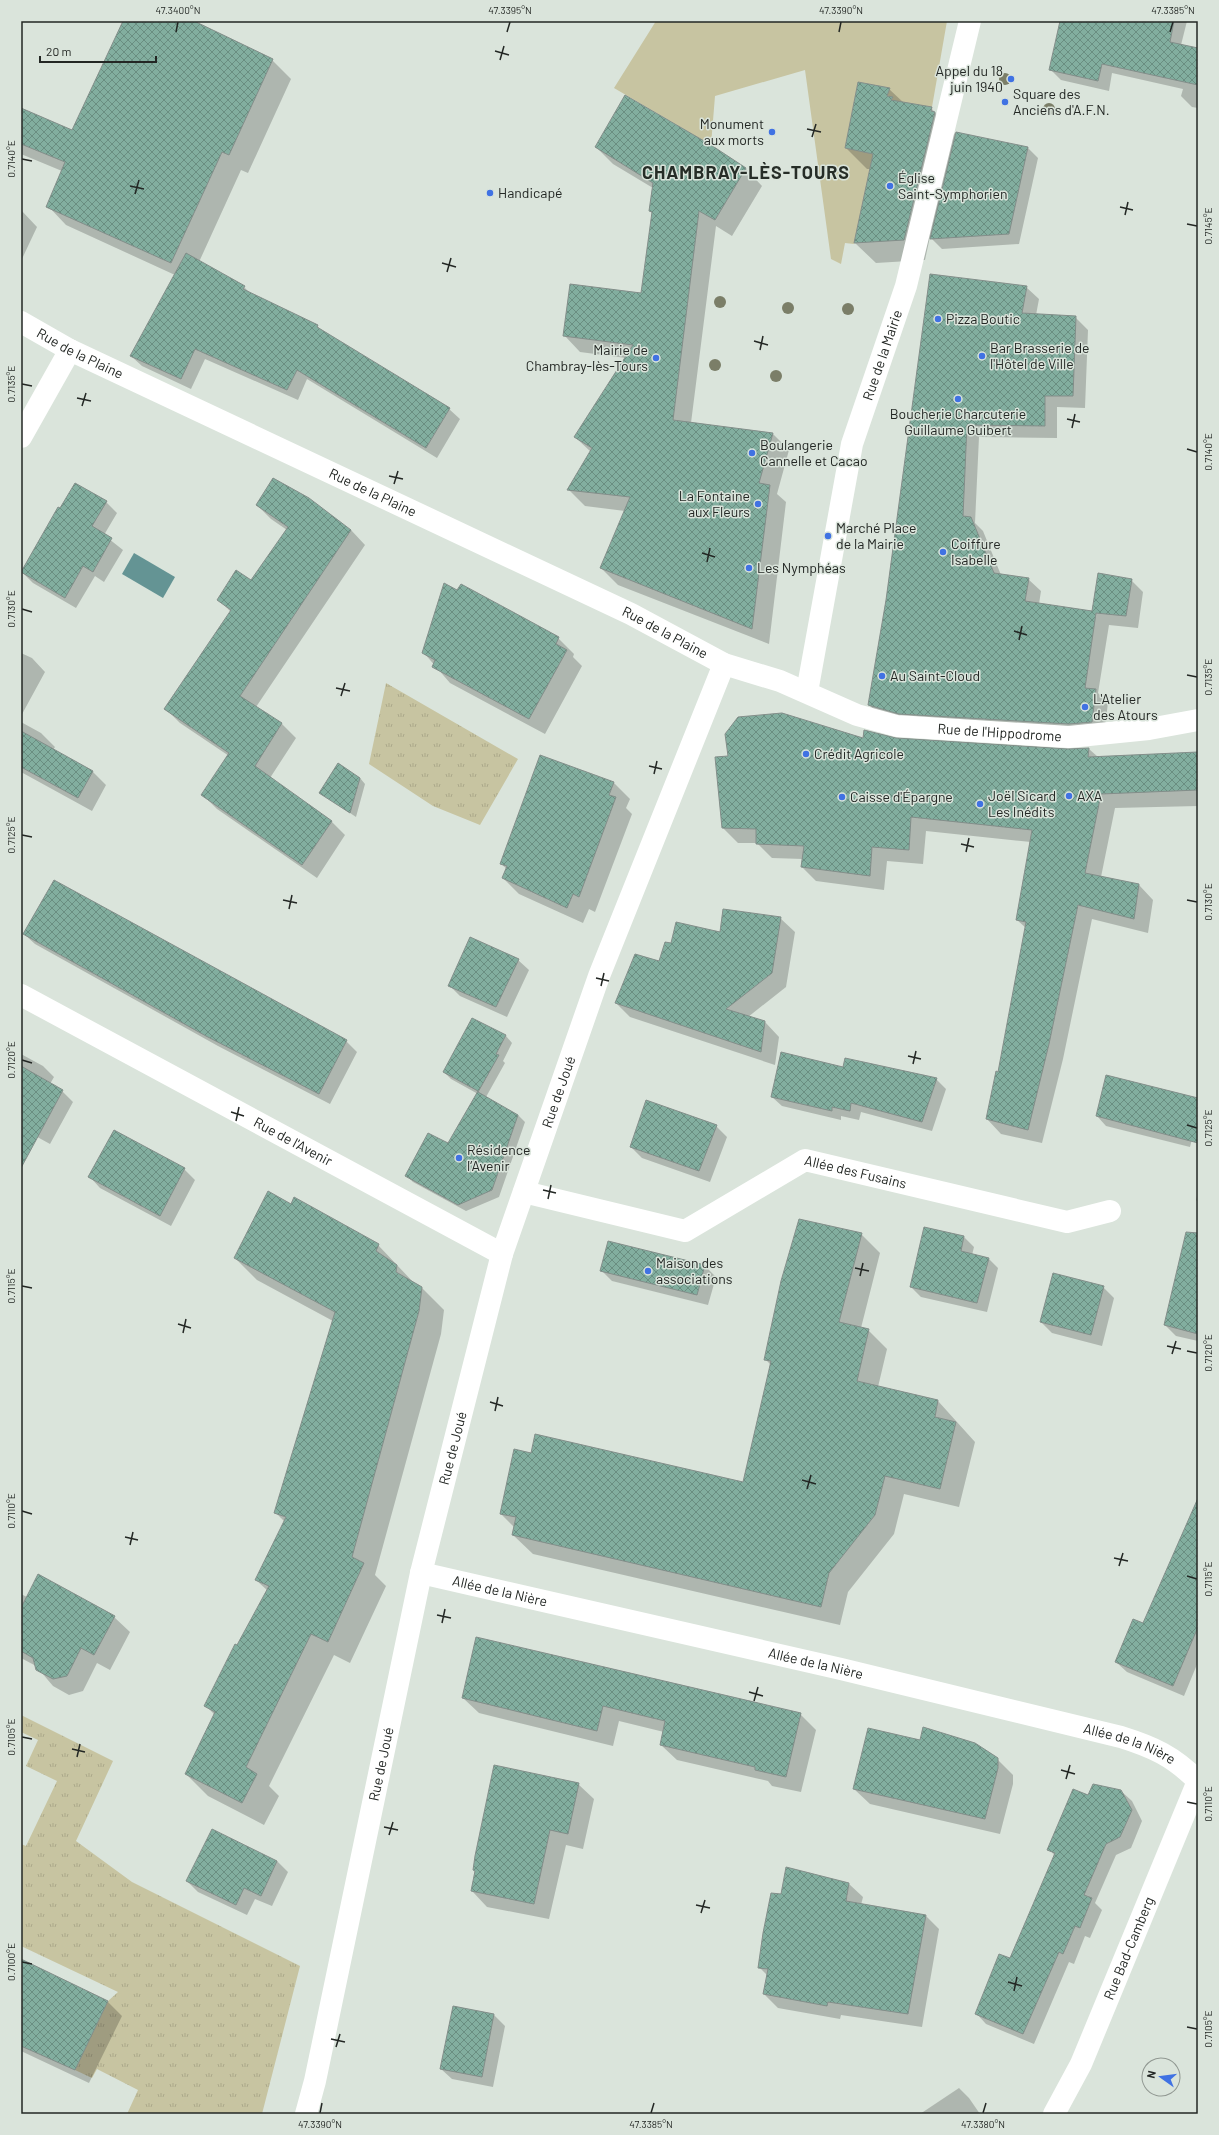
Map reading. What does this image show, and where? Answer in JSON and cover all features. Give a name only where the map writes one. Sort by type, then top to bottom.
[{"type":"street","name":"Rue de la Mairie","points":[[807,692],[852,444],[906,286],[970,21]]},
{"type":"street","name":"Rue de la Plaine","points":[[21,322],[70,350],[631,614],[724,664],[780,681],[807,692]]},
{"type":"street","points":[[21,437],[70,350]]},
{"type":"street","name":"Rue de Joué","points":[[306,2114],[316,2074],[421,1573],[502,1254],[599,976],[667,802],[724,664]]},
{"type":"street","name":"Rue de l'Hippodrome","points":[[807,692],[857,715],[897,726],[1069,737],[1149,729],[1198,720]]},
{"type":"street","name":"Rue de l'Avenir","points":[[21,995],[502,1254]]},
{"type":"street","name":"Allée des Fusains","points":[[524,1192],[685,1231],[805,1160],[1067,1222],[1110,1211]]},
{"type":"street","name":"Allée de la Nière","points":[[421,1573],[834,1667],[1121,1737],[1150,1746],[1171,1758],[1198,1781]]},
{"type":"street","name":"Rue Bad-Camberg","points":[[1054,2114],[1081,2064],[1198,1781]]},
{"type":"green space","points":[[656,21],[947,21],[932,107],[927,106],[927,110],[891,101],[893,97],[887,96],[890,88],[858,82],[845,148],[873,154],[854,244],[845,243],[841,264],[831,259],[805,70],[715,96],[711,145],[614,88]]},
{"type":"green space","points":[[386,683],[518,759],[480,825],[433,806],[369,764]]},
{"type":"green space","points":[[21,1715],[113,1761],[76,1841],[132,1882],[300,1966],[262,2114],[127,2114],[138,2090],[97,2069],[92,2078],[75,2070],[108,2001],[118,1992],[21,1946],[21,1844],[26,1846],[57,1781],[26,1766],[38,1740],[21,1732]]},
{"type":"water","points":[[134,553],[175,577],[163,598],[122,574]]},
{"type":"building","points":[[123,21],[194,21],[273,59],[229,155],[222,152],[171,263],[46,207],[65,162],[21,144],[21,108],[72,130]]},
{"type":"building","points":[[1060,21],[1174,21],[1170,42],[1198,48],[1198,85],[1102,64],[1098,81],[1049,70]]},
{"type":"building","name":"Église Saint-Symphorien","points":[[858,82],[890,88],[887,96],[893,97],[891,100],[932,107],[931,111],[935,112],[904,240],[854,243],[873,154],[845,148]]},
{"type":"building","points":[[625,95],[711,145],[746,168],[715,220],[699,211],[673,420],[773,433],[759,483],[770,485],[752,629],[600,568],[630,497],[567,490],[592,448],[574,437],[633,345],[563,336],[570,284],[641,293],[652,212],[649,211],[653,183],[595,147]]},
{"type":"building","points":[[956,132],[1028,147],[1009,234],[930,239]]},
{"type":"building","points":[[186,253],[245,286],[243,289],[318,325],[317,327],[450,408],[426,448],[297,370],[287,390],[195,349],[181,379],[130,356]]},
{"type":"building","points":[[930,274],[1027,286],[1022,313],[1076,316],[1073,396],[1045,396],[1045,426],[967,425],[963,516],[971,517],[994,573],[1029,578],[1025,601],[1092,611],[1098,573],[1132,579],[1126,616],[1096,613],[1085,688],[1096,689],[1092,722],[1069,724],[899,714],[868,705],[886,600]]},
{"type":"building","points":[[273,478],[309,498],[351,530],[240,696],[282,723],[255,766],[332,821],[302,865],[201,795],[229,753],[164,709],[231,610],[217,600],[236,570],[251,580],[288,527],[256,505]]},
{"type":"building","points":[[75,483],[107,501],[92,526],[112,538],[93,572],[83,566],[65,598],[21,572],[58,507],[60,508]]},
{"type":"building","points":[[444,583],[457,590],[461,584],[559,637],[556,644],[567,650],[529,719],[432,667],[435,660],[422,653]]},
{"type":"building","points":[[782,713],[863,738],[864,730],[896,738],[1068,749],[1089,748],[1088,757],[1198,752],[1198,790],[1101,794],[1085,873],[1139,884],[1134,919],[1078,905],[1049,1044],[1028,1130],[986,1119],[996,1071],[998,1072],[1026,922],[1016,920],[1032,830],[911,817],[909,850],[872,847],[870,876],[801,867],[804,846],[756,844],[756,829],[722,828],[715,757],[728,756],[725,734],[738,717]]},
{"type":"building","points":[[21,731],[93,771],[78,798],[21,767]]},
{"type":"building","points":[[540,755],[614,782],[609,795],[616,797],[579,897],[573,894],[567,908],[502,878],[507,866],[500,864]]},
{"type":"building","points":[[338,763],[360,778],[350,813],[319,793]]},
{"type":"building","points":[[54,880],[347,1040],[319,1094],[206,1036],[23,934]]},
{"type":"building","points":[[723,909],[781,917],[772,973],[726,1009],[765,1021],[761,1052],[615,1003],[635,954],[659,961],[665,942],[671,943],[676,922],[720,932]]},
{"type":"building","points":[[470,937],[519,959],[496,1007],[448,986]]},
{"type":"building","name":"Résidence l’Avenir","points":[[472,1018],[506,1035],[496,1054],[499,1055],[478,1092],[518,1115],[492,1190],[458,1205],[405,1176],[428,1133],[448,1143],[478,1091],[443,1072]]},
{"type":"building","points":[[781,1052],[843,1067],[845,1058],[937,1078],[922,1122],[851,1103],[850,1111],[832,1107],[832,1111],[771,1097]]},
{"type":"building","points":[[21,1066],[63,1090],[21,1168]]},
{"type":"building","points":[[1106,1075],[1198,1098],[1198,1143],[1096,1116]]},
{"type":"building","points":[[646,1100],[717,1125],[699,1171],[630,1147]]},
{"type":"building","points":[[114,1130],[185,1168],[160,1216],[88,1177]]},
{"type":"building","points":[[268,1191],[291,1204],[294,1197],[379,1244],[376,1251],[397,1265],[396,1272],[422,1287],[419,1311],[352,1557],[364,1563],[328,1642],[311,1634],[246,1767],[257,1774],[242,1803],[185,1774],[215,1712],[204,1706],[235,1644],[237,1645],[269,1586],[255,1580],[286,1517],[274,1513],[335,1312],[234,1258]]},
{"type":"building","points":[[799,1219],[862,1233],[839,1322],[869,1329],[857,1381],[938,1400],[935,1417],[956,1422],[940,1489],[885,1476],[875,1515],[829,1573],[821,1607],[512,1535],[516,1517],[500,1514],[514,1449],[531,1453],[535,1434],[743,1482],[771,1361],[764,1360],[781,1281]]},
{"type":"building","points":[[924,1227],[964,1236],[961,1251],[989,1258],[977,1303],[910,1287]]},
{"type":"building","points":[[1186,1232],[1198,1233],[1198,1334],[1164,1325]]},
{"type":"building","name":"Maison des associations","points":[[608,1241],[705,1265],[697,1295],[600,1271]]},
{"type":"building","points":[[1053,1273],[1104,1286],[1091,1335],[1040,1322]]},
{"type":"building","points":[[1198,1498],[1198,1627],[1173,1686],[1115,1662],[1133,1619],[1143,1623]]},
{"type":"building","points":[[38,1574],[115,1616],[94,1655],[81,1648],[67,1676],[53,1679],[36,1670],[33,1658],[21,1651],[21,1608]]},
{"type":"building","points":[[476,1637],[801,1713],[786,1777],[755,1770],[755,1767],[660,1745],[665,1721],[603,1706],[597,1731],[462,1698]]},
{"type":"building","points":[[923,1727],[975,1743],[998,1758],[998,1768],[985,1819],[853,1789],[868,1728],[920,1740]]},
{"type":"building","points":[[494,1765],[579,1783],[568,1834],[550,1830],[534,1904],[471,1891],[475,1871],[473,1870],[475,1856]]},
{"type":"building","points":[[1093,1784],[1121,1790],[1132,1810],[1120,1837],[1106,1844],[1084,1895],[1092,1898],[1080,1928],[1075,1926],[1063,1954],[1059,1952],[1023,2034],[975,2014],[999,1954],[1010,1958],[1055,1853],[1047,1850],[1073,1789],[1088,1795]]},
{"type":"building","points":[[212,1829],[277,1861],[261,1896],[244,1888],[236,1905],[186,1881]]},
{"type":"building","points":[[786,1867],[849,1883],[846,1901],[926,1915],[908,2014],[828,2002],[827,2006],[763,1994],[768,1969],[758,1968],[763,1933],[771,1893],[781,1894]]},
{"type":"building","points":[[21,1959],[108,2001],[75,2070],[21,2046]]},
{"type":"building","points":[[453,2006],[494,2014],[482,2077],[440,2069]]},
{"type":"place","name":"Appel du 18 juin 1940","points":[[1011,79]]},
{"type":"place","name":"Square des Anciens d'A.F.N.","points":[[1005,102]]},
{"type":"place","name":"Monument aux morts","points":[[772,132]]},
{"type":"place","name":"Église Saint-Symphorien","points":[[890,186]]},
{"type":"place","name":"Handicapé","points":[[490,193]]},
{"type":"place","name":"Pizza Boutic","points":[[938,319]]},
{"type":"place","name":"Bar Brasserie de l'Hôtel de Ville","points":[[982,356]]},
{"type":"place","name":"Mairie de Chambray-lès-Tours","points":[[656,358]]},
{"type":"place","name":"Boucherie Charcuterie Guillaume Guibert","points":[[958,399]]},
{"type":"place","name":"Boulangerie Cannelle et Cacao","points":[[752,453]]},
{"type":"place","name":"La Fontaine aux Fleurs","points":[[758,504]]},
{"type":"place","name":"Marché Place de la Mairie","points":[[828,536]]},
{"type":"place","name":"Coiffure Isabelle","points":[[943,552]]},
{"type":"place","name":"Les Nymphéas","points":[[749,568]]},
{"type":"place","name":"Au Saint-Cloud","points":[[882,676]]},
{"type":"place","name":"L'Atelier des Atours","points":[[1085,707]]},
{"type":"place","name":"Crédit Agricole","points":[[806,754]]},
{"type":"place","name":"AXA","points":[[1069,796]]},
{"type":"place","name":"Caisse d'Épargne","points":[[842,797]]},
{"type":"place","name":"Joël Sicard Les Inédits","points":[[980,804]]},
{"type":"place","name":"Résidence l’Avenir","points":[[459,1158]]},
{"type":"place","name":"Maison des associations","points":[[648,1271]]},
{"type":"district","name":"CHAMBRAY-LÈS-TOURS","points":[[746,173]]}]
